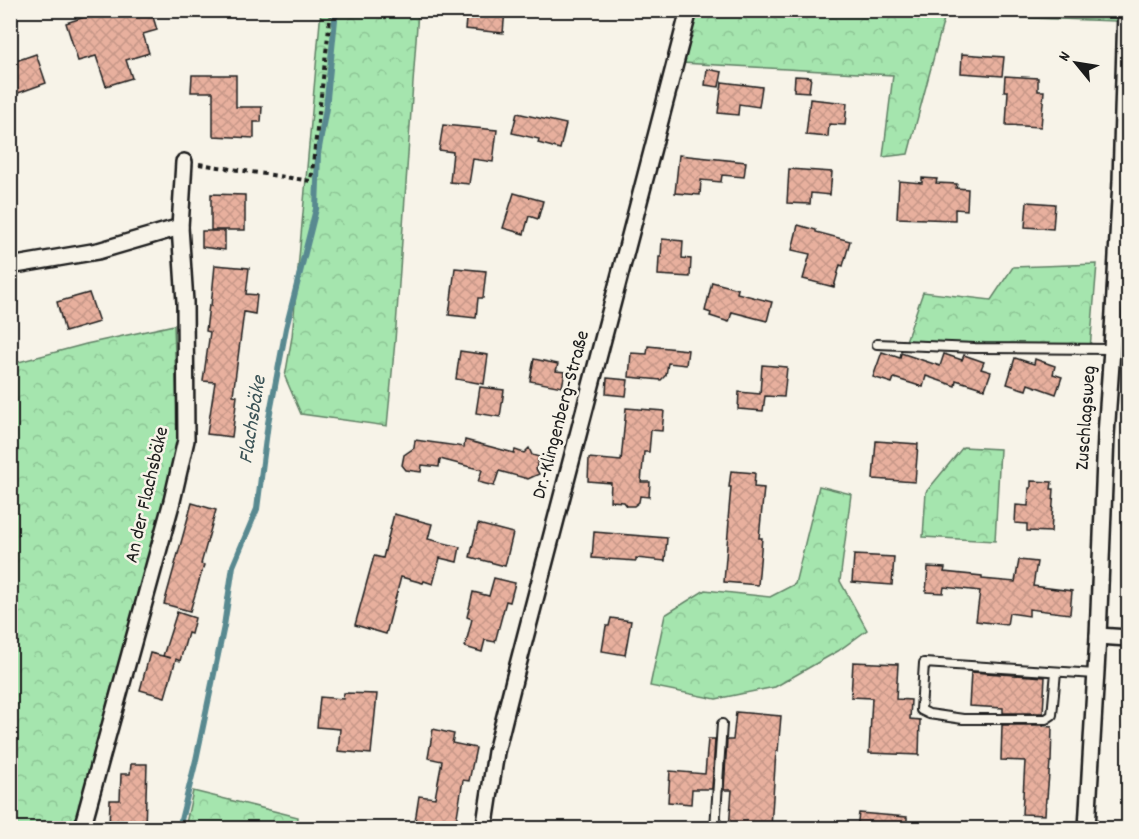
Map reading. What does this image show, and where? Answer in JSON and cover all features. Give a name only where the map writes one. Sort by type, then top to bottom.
[{"type":"street","name":"Dr.-Klingenberg-Straße","points":[[486,827],[496,752],[512,687],[689,10]]},
{"type":"street","name":"Zuschlagsweg","points":[[1087,828],[1121,181],[1126,10]]},
{"type":"street","name":"An der Flachsbäke","points":[[82,828],[172,501],[186,440],[185,325],[180,227],[184,162]]},
{"type":"street","points":[[10,266],[98,251],[180,227]]},
{"type":"street","points":[[1098,636],[1128,638]]},
{"type":"lane","points":[[878,344],[975,348],[1112,349]]},
{"type":"lane","points":[[1056,672],[1052,715],[1046,719],[963,718],[929,714],[921,710],[924,663],[1096,674]]},
{"type":"lane","points":[[715,828],[722,724]]},
{"type":"path","points":[[184,162],[311,181],[331,10]]},
{"type":"green space","points":[[321,10],[418,11],[387,426],[301,414],[285,377],[292,337]]},
{"type":"green space","points":[[697,11],[1116,11],[1116,21],[945,15],[908,154],[883,157],[893,75],[682,63]]},
{"type":"green space","points":[[1097,264],[1090,349],[906,341],[923,292],[991,300],[1013,267]]},
{"type":"green space","points":[[174,325],[178,443],[164,503],[75,828],[11,828],[11,364],[86,344]]},
{"type":"green space","points":[[963,447],[1000,449],[995,541],[923,537],[926,492]]},
{"type":"green space","points":[[819,486],[851,494],[840,581],[867,630],[838,651],[775,687],[716,699],[650,686],[665,615],[705,590],[770,597],[795,584]]},
{"type":"green space","points":[[193,791],[298,817],[297,828],[185,828]]},
{"type":"building","points":[[106,10],[151,10],[157,30],[143,34],[149,53],[126,60],[132,78],[106,86],[96,56],[78,61],[66,23]]},
{"type":"building","points":[[467,10],[505,10],[503,33],[465,29]]},
{"type":"building","points":[[36,54],[46,83],[10,96],[10,63]]},
{"type":"building","points":[[962,54],[1004,57],[1002,76],[961,73]]},
{"type":"building","points":[[707,69],[722,72],[719,87],[705,85]]},
{"type":"building","points":[[192,75],[236,75],[236,107],[262,107],[261,122],[254,122],[254,138],[213,136],[213,92],[191,92]]},
{"type":"building","points":[[795,76],[811,77],[809,92],[794,91]]},
{"type":"building","points":[[1005,76],[1038,78],[1038,91],[1044,91],[1041,127],[1006,125],[1008,91],[1004,91]]},
{"type":"building","points":[[722,82],[762,87],[759,107],[739,104],[738,115],[718,113]]},
{"type":"building","points":[[810,99],[847,103],[845,125],[829,124],[828,137],[806,135]]},
{"type":"building","points":[[517,113],[566,124],[560,149],[538,143],[539,139],[512,133]]},
{"type":"building","points":[[443,125],[497,130],[493,162],[473,159],[469,184],[450,182],[453,152],[439,150]]},
{"type":"building","points":[[679,155],[746,162],[744,177],[722,175],[721,182],[701,180],[700,195],[675,193]]},
{"type":"building","points":[[789,169],[832,172],[830,195],[811,193],[810,204],[787,203]]},
{"type":"building","points":[[922,178],[937,179],[936,183],[957,184],[956,188],[968,189],[967,210],[955,209],[955,220],[897,218],[899,181],[922,183]]},
{"type":"building","points":[[514,193],[543,201],[538,219],[529,216],[524,234],[503,228]]},
{"type":"building","points":[[211,194],[245,195],[245,230],[211,230]]},
{"type":"building","points":[[1027,202],[1055,204],[1053,229],[1025,227]]},
{"type":"building","points":[[798,225],[850,241],[834,287],[803,279],[810,254],[792,250]]},
{"type":"building","points":[[202,231],[225,231],[225,250],[202,247]]},
{"type":"building","points":[[662,239],[683,241],[682,258],[691,259],[690,277],[658,275]]},
{"type":"building","points":[[215,265],[249,268],[246,294],[257,295],[255,314],[244,312],[233,395],[237,396],[232,437],[207,434],[215,382],[203,381],[210,332],[206,331]]},
{"type":"building","points":[[455,268],[486,271],[483,298],[478,298],[476,318],[449,315]]},
{"type":"building","points":[[712,282],[738,289],[737,293],[772,302],[767,321],[732,312],[729,322],[710,316],[711,313],[705,311]]},
{"type":"building","points":[[89,293],[99,322],[65,332],[57,302]]},
{"type":"building","points":[[648,346],[688,350],[686,365],[668,363],[666,375],[661,380],[629,377],[631,353],[647,354]]},
{"type":"building","points":[[460,351],[488,355],[484,384],[456,379]]},
{"type":"building","points":[[882,352],[900,358],[901,353],[940,366],[944,354],[962,360],[964,355],[984,362],[981,369],[991,372],[985,389],[956,380],[955,386],[926,376],[923,387],[894,378],[892,383],[873,377]]},
{"type":"building","points":[[1015,358],[1034,364],[1035,359],[1055,366],[1053,374],[1062,377],[1056,394],[1028,384],[1026,390],[1007,384]]},
{"type":"building","points":[[534,359],[558,364],[556,371],[565,372],[562,387],[530,381]]},
{"type":"building","points":[[762,365],[787,367],[784,397],[765,396],[763,411],[738,409],[739,392],[760,394]]},
{"type":"building","points":[[607,378],[628,380],[626,396],[606,394]]},
{"type":"building","points":[[480,387],[504,390],[500,417],[476,413]]},
{"type":"building","points":[[626,408],[664,411],[662,431],[651,430],[649,452],[644,452],[641,482],[650,482],[649,497],[640,496],[639,502],[634,506],[627,506],[624,502],[610,501],[611,483],[588,481],[589,458],[621,461]]},
{"type":"building","points":[[415,440],[464,447],[465,440],[514,453],[515,450],[524,453],[529,448],[532,455],[539,457],[536,469],[539,474],[528,479],[499,471],[494,486],[478,482],[482,470],[440,459],[439,467],[422,465],[421,472],[406,470],[402,465],[404,455],[414,448]]},
{"type":"building","points":[[876,441],[918,444],[915,482],[873,479]]},
{"type":"building","points":[[731,471],[755,473],[754,487],[764,488],[759,538],[762,538],[758,585],[724,582]]},
{"type":"building","points":[[1031,481],[1052,482],[1051,489],[1054,489],[1051,532],[1027,531],[1027,524],[1015,523],[1016,505],[1028,506]]},
{"type":"building","points":[[192,503],[216,510],[201,564],[204,565],[190,611],[164,604]]},
{"type":"building","points":[[394,514],[432,524],[428,539],[460,547],[457,562],[440,558],[433,584],[401,577],[386,634],[355,625],[374,556],[383,558]]},
{"type":"building","points":[[478,524],[513,533],[505,566],[470,557]]},
{"type":"building","points":[[594,532],[667,538],[665,561],[636,558],[636,561],[592,558]]},
{"type":"building","points":[[854,555],[894,557],[892,585],[852,582]]},
{"type":"building","points":[[1019,560],[1037,562],[1033,586],[1072,591],[1070,614],[1029,609],[1029,616],[1009,613],[1007,625],[976,621],[980,591],[944,587],[943,593],[926,592],[928,567],[945,568],[944,572],[982,576],[982,579],[1015,582]]},
{"type":"building","points":[[494,578],[515,583],[510,602],[506,601],[495,642],[485,640],[482,652],[465,647],[472,619],[467,617],[473,592],[489,596]]},
{"type":"building","points":[[177,612],[195,618],[180,661],[176,659],[165,697],[140,690],[150,653],[171,658],[163,656]]},
{"type":"building","points":[[611,618],[631,621],[625,655],[602,651],[606,626],[609,626]]},
{"type":"building","points":[[853,662],[898,664],[896,699],[911,700],[910,719],[920,720],[919,755],[869,753],[872,698],[851,697]]},
{"type":"building","points":[[971,672],[1045,677],[1043,713],[1003,713],[1003,708],[969,706]]},
{"type":"building","points":[[344,693],[377,694],[371,754],[338,751],[340,729],[317,727],[320,697],[343,699]]},
{"type":"building","points":[[736,712],[781,716],[778,751],[776,751],[771,828],[729,828],[732,790],[724,790],[727,740],[733,740]]},
{"type":"building","points":[[1002,725],[1052,727],[1045,815],[1022,814],[1025,761],[1001,760]]},
{"type":"building","points":[[433,729],[454,734],[452,743],[476,748],[469,781],[463,780],[455,828],[414,828],[419,796],[435,798],[442,761],[428,758]]},
{"type":"building","points":[[708,739],[715,739],[712,789],[692,789],[691,804],[668,802],[670,771],[705,774]]},
{"type":"building","points":[[131,764],[147,764],[145,828],[109,828],[110,800],[120,800],[121,774],[130,774]]},
{"type":"building","points":[[859,813],[907,817],[907,828],[857,828]]},
{"type":"waterway","name":"Flachsbäke","points":[[179,828],[196,760],[224,626],[233,566],[257,509],[268,423],[286,328],[316,209],[318,154],[326,108],[336,10]]}]
